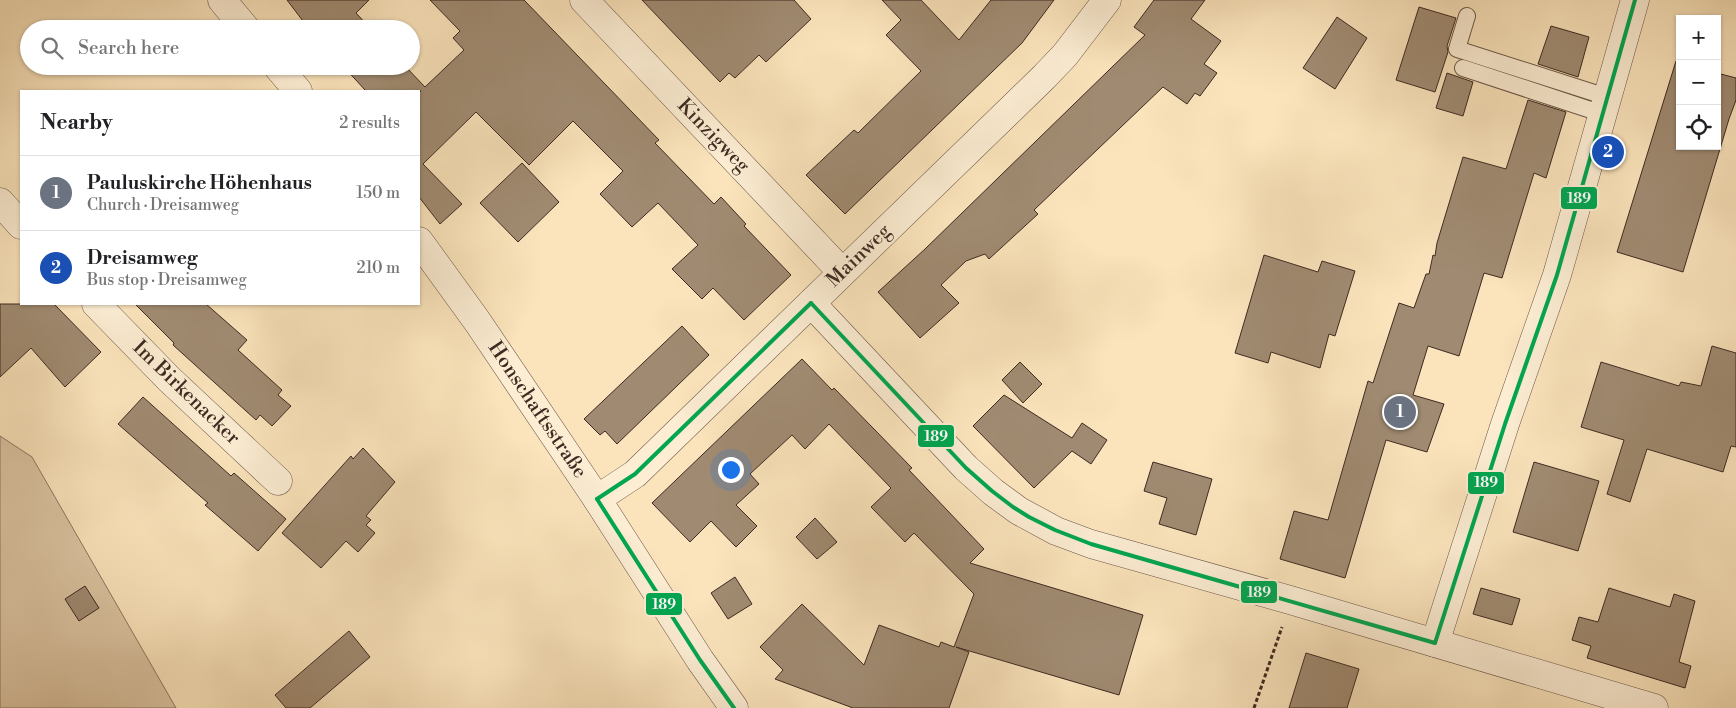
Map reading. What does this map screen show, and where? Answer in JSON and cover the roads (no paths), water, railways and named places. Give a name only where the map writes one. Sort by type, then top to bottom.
[{"type":"street","points":[[222,0],[239,20]]},
{"type":"street","name":"Kinzigweg","points":[[584,0],[842,272]]},
{"type":"street","name":"Mainweg","points":[[597,499],[635,474],[1044,77],[1065,56],[1107,0]]},
{"type":"street","points":[[1435,643],[1505,424],[1557,275],[1635,0]]},
{"type":"street","points":[[285,75],[297,90]]},
{"type":"street","points":[[0,202],[20,224]]},
{"type":"street","name":"Honschaftsstraße","points":[[420,242],[477,321],[597,499],[700,660],[734,708]]},
{"type":"street","points":[[811,303],[966,468],[1019,512],[1056,531],[1091,544],[1290,600],[1654,708]]},
{"type":"street","name":"Im Birkenacker","points":[[97,305],[169,379],[278,481]]},
{"type":"lane","points":[[1467,16],[1457,49],[1605,105]]},
{"type":"lane","points":[[1463,68],[1605,105]]},
{"type":"place","name":"Dreisamweg","points":[[1608,152]]},
{"type":"place","name":"Pauluskirche Höhenhaus","points":[[1400,412]]}]
